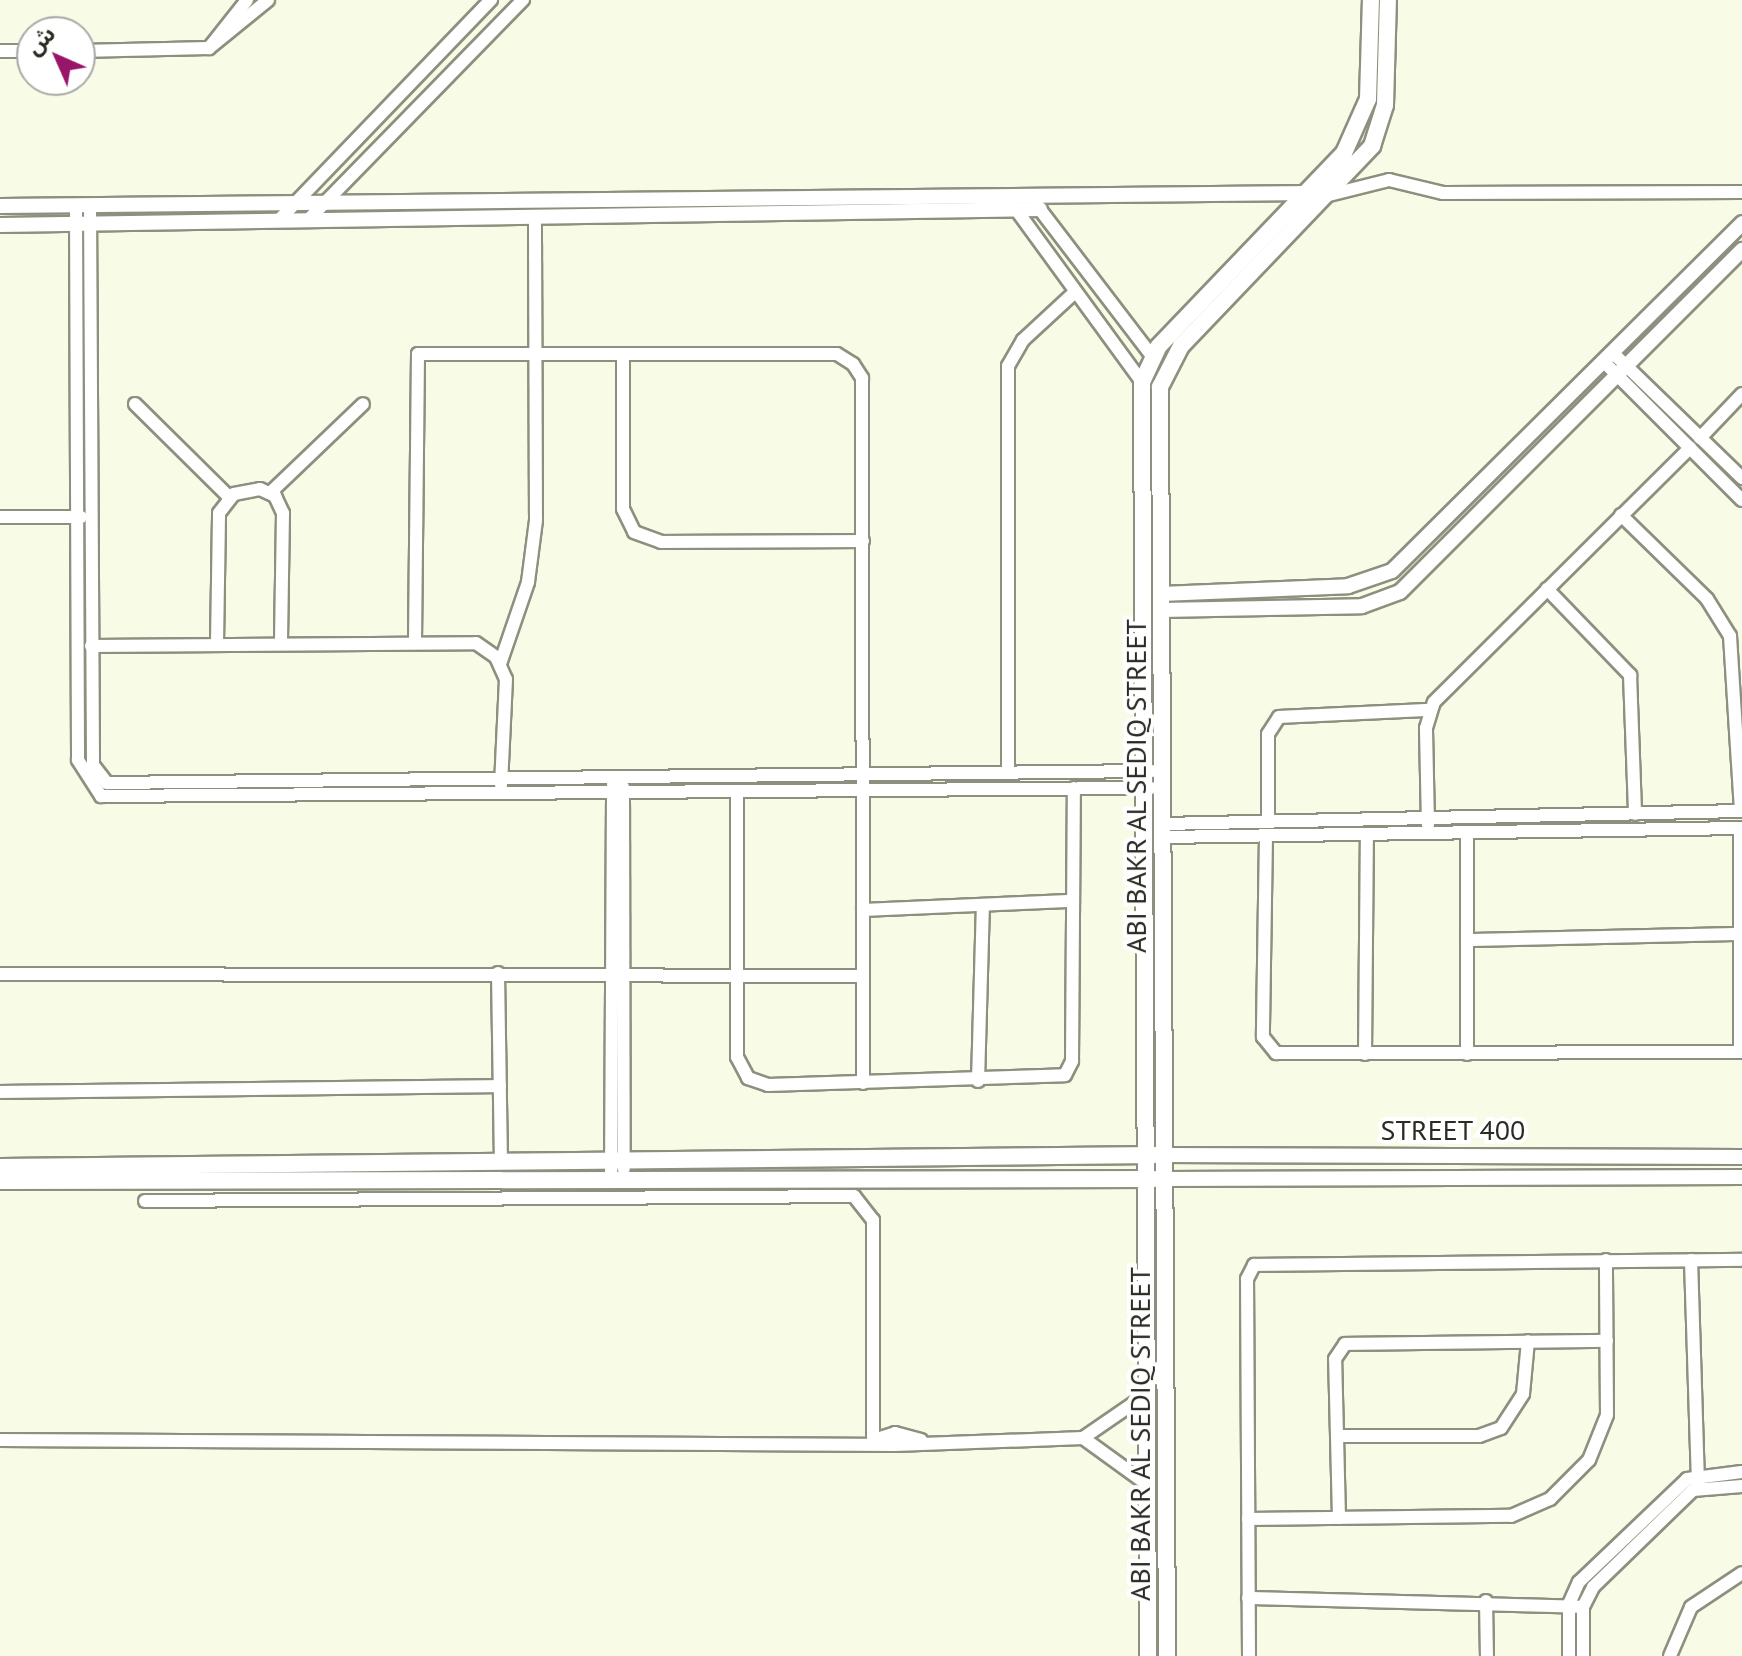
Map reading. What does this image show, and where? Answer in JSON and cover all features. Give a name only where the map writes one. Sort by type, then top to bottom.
[{"type":"main road","name":"ABI BAKR AL SEDIQ STREET","points":[[1148,1656],[1142,382],[1152,356],[1344,153],[1360,123],[1370,79],[1371,0]]},
{"type":"main road","name":"ABI BAKR AL SEDIQ STREET","points":[[1167,1656],[1160,387],[1167,365],[1329,195],[1381,126],[1388,0]]},
{"type":"main road","points":[[0,1167],[1165,1155]]},
{"type":"main road","points":[[0,1181],[1165,1179]]},
{"type":"street","points":[[209,48],[247,0]]},
{"type":"street","points":[[96,51],[209,48],[268,0]]},
{"type":"street","points":[[279,220],[491,0]]},
{"type":"street","points":[[308,220],[523,0]]},
{"type":"street","points":[[0,206],[1002,191],[1329,195],[1389,180],[1443,193],[1742,192]]},
{"type":"street","points":[[1002,191],[1142,382]]},
{"type":"street","points":[[1026,191],[1152,356]]},
{"type":"street","points":[[83,207],[83,224],[76,251],[78,760],[94,791],[117,800],[1074,788],[1144,779]]},
{"type":"street","points":[[0,225],[1040,209]]},
{"type":"street","points":[[500,793],[507,687],[500,664],[534,543],[532,353],[535,216]]},
{"type":"street","points":[[1161,602],[1348,586],[1381,577],[1742,223]]},
{"type":"street","points":[[83,224],[90,251],[93,765],[112,785],[1008,773],[1163,779]]},
{"type":"street","points":[[1161,602],[1362,606],[1392,597],[1742,250]]},
{"type":"street","points":[[76,251],[90,251]]},
{"type":"street","points":[[1008,773],[1008,366],[1023,340],[1075,292]]},
{"type":"street","points":[[415,641],[418,354],[847,358],[862,378],[863,1083]]},
{"type":"street","points":[[623,354],[623,509],[634,532],[661,542],[863,541]]},
{"type":"street","points":[[76,355],[90,355]]},
{"type":"street","points":[[1608,357],[1742,500]]},
{"type":"street","points":[[1622,371],[1742,478]]},
{"type":"street","points":[[1700,438],[1742,394]]},
{"type":"street","points":[[135,404],[229,497]]},
{"type":"street","points":[[229,497],[271,492],[363,404]]},
{"type":"street","points":[[1428,833],[1430,710],[1690,448]]},
{"type":"street","points":[[271,492],[283,513],[281,642]]},
{"type":"street","points":[[217,644],[218,519],[229,497]]},
{"type":"street","points":[[1163,831],[1268,822],[1741,811],[1730,636],[1707,599],[1621,515]]},
{"type":"street","points":[[0,517],[91,517]]},
{"type":"street","points":[[1547,589],[1630,675],[1635,814]]},
{"type":"street","points":[[91,646],[468,640],[500,664]]},
{"type":"street","points":[[1268,822],[1268,734],[1279,717],[1430,710]]},
{"type":"street","points":[[618,777],[618,1180]]},
{"type":"street","points":[[737,791],[737,1057],[748,1078],[768,1085],[1054,1080],[1069,1071],[1074,788]]},
{"type":"street","points":[[1163,831],[1266,836],[1741,828],[1741,1052],[1281,1054],[1264,1041],[1266,836]]},
{"type":"street","points":[[1467,832],[1467,1054]]},
{"type":"street","points":[[1365,1054],[1367,834]]},
{"type":"street","points":[[863,910],[1073,901]]},
{"type":"street","points":[[978,1081],[983,905]]},
{"type":"street","points":[[1467,940],[1740,934]]},
{"type":"street","points":[[498,973],[501,1160]]},
{"type":"street","points":[[0,974],[863,976]]},
{"type":"street","points":[[0,1092],[500,1086]]},
{"type":"street","name":"STREET 400","points":[[1165,1155],[1742,1157]]},
{"type":"street","name":"STREET 400","points":[[1165,1179],[1742,1177]]},
{"type":"street","points":[[145,1201],[854,1196],[873,1220],[875,1440]]},
{"type":"street","points":[[1248,1519],[1511,1516],[1550,1499],[1581,1471],[1602,1435],[1607,1341],[1606,1260]]},
{"type":"street","points":[[1583,1656],[1583,1607],[1593,1587],[1698,1481],[1691,1260]]},
{"type":"street","points":[[1249,1656],[1247,1279],[1254,1265],[1742,1260]]},
{"type":"street","points":[[1337,1436],[1479,1436],[1501,1428],[1523,1394],[1528,1341]]},
{"type":"street","points":[[1339,1518],[1335,1359],[1345,1344],[1607,1341]]},
{"type":"street","points":[[0,1440],[1083,1438],[1147,1394]]},
{"type":"street","points":[[1083,1438],[1148,1485]]},
{"type":"street","points":[[1569,1656],[1569,1604],[1584,1578],[1698,1481],[1742,1472]]},
{"type":"street","points":[[1698,1481],[1742,1486]]},
{"type":"street","points":[[1670,1656],[1691,1607],[1742,1573]]},
{"type":"street","points":[[1248,1598],[1486,1601],[1583,1607]]},
{"type":"street","points":[[1486,1601],[1487,1656]]}]
